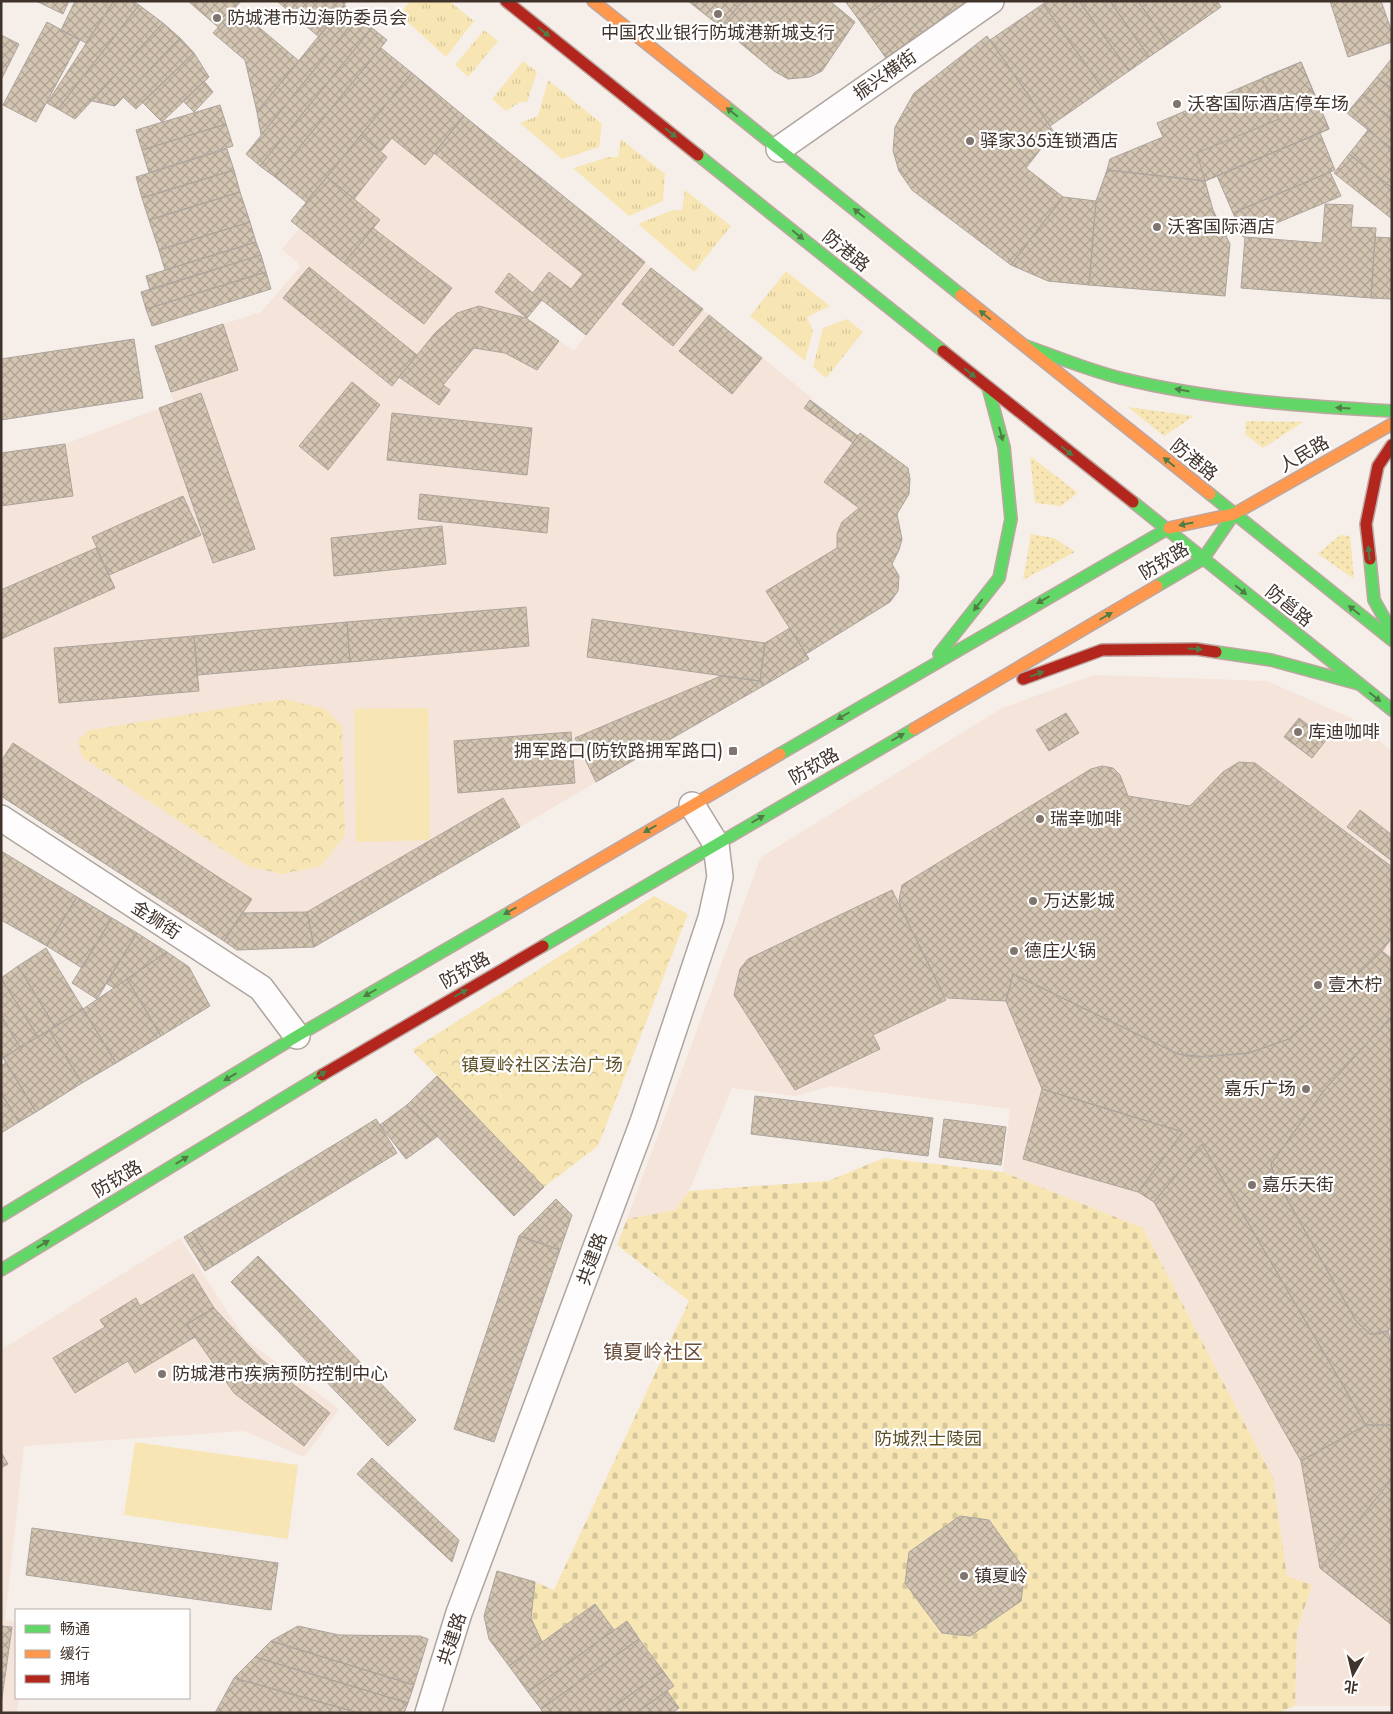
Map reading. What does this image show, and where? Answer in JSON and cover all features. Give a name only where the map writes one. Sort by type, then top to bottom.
[{"type":"main road","name":"防港路","points":[[506,1],[1165,529]]},
{"type":"main road","name":"防港路","points":[[593,1],[1234,514]]},
{"type":"main road","points":[[1024,345],[1119,378],[1224,398],[1311,407],[1392,411]]},
{"type":"main road","points":[[931,665],[999,578],[1011,519],[1004,447],[988,387]]},
{"type":"main road","name":"人民路","points":[[1234,514],[1392,424]]},
{"type":"main road","points":[[1392,446],[1378,466],[1366,524],[1374,600],[1392,632]]},
{"type":"main road","points":[[1234,514],[1392,640]]},
{"type":"main road","name":"防钦路","points":[[1,1216],[297,1036],[1165,529],[1234,514]]},
{"type":"main road","name":"防钦路","points":[[1,1270],[320,1076],[1203,559],[1234,514]]},
{"type":"main road","name":"防邕路","points":[[1165,529],[1392,710]]},
{"type":"main road","points":[[958,702],[1102,650],[1196,649],[1271,660],[1359,684]]},
{"type":"street","name":"振兴横街","points":[[779,149],[990,1]]},
{"type":"street","name":"共建路","points":[[428,1713],[459,1613],[643,1122],[711,918],[720,877],[716,844],[692,804]]},
{"type":"street","name":"金狮街","points":[[1,818],[262,988],[297,1036]]},
{"type":"shaded area","points":[[412,73],[812,398],[810,401],[858,436],[860,433],[908,468],[910,479],[909,494],[897,514],[902,539],[892,564],[899,576],[898,591],[890,602],[806,654],[790,628],[765,643],[760,681],[721,676],[575,738],[596,782],[520,827],[307,912],[242,913],[224,941],[1,796],[1,453],[65,444],[174,403],[155,346],[261,312],[301,266],[282,249],[300,228],[291,221]],"holes":[[[542,300],[586,335],[574,351],[527,318]]]},
{"type":"shaded area","points":[[1094,675],[1267,681],[1351,718],[1392,751],[1392,1706],[1295,1706],[1297,1630],[1312,1585],[1287,1576],[1273,1478],[1143,1228],[1003,1172],[1010,1109],[831,1086],[795,1096],[732,1088],[689,1191],[675,1210],[627,1219],[761,857],[1002,708]]},
{"type":"shaded area","name":"防城港市疾病预防控制中心","points":[[180,1238],[245,1339],[339,1409],[304,1457],[244,1431],[24,1446],[5,1620],[15,1622],[15,1699],[20,1699],[16,1713],[1,1713],[1,1350]]},
{"type":"green space","points":[[410,1],[449,1],[474,21],[446,57],[400,15]]},
{"type":"green space","points":[[484,30],[498,41],[468,77],[455,65]]},
{"type":"green space","points":[[523,61],[537,72],[527,102],[520,102],[506,111],[492,99]]},
{"type":"green space","points":[[548,80],[602,124],[599,147],[562,159],[520,123],[538,116]]},
{"type":"green space","points":[[621,139],[665,174],[663,201],[629,216],[573,168],[609,157],[618,157]]},
{"type":"green space","points":[[685,190],[731,226],[694,272],[638,224],[673,210],[682,210]]},
{"type":"green space","points":[[786,271],[830,306],[807,317],[813,331],[805,361],[750,316]]},
{"type":"green space","points":[[847,319],[863,332],[826,378],[813,367],[823,328]]},
{"type":"green space","points":[[1128,407],[1194,416],[1164,436]]},
{"type":"green space","points":[[1246,421],[1303,422],[1263,448],[1245,434]]},
{"type":"green space","points":[[1030,456],[1078,493],[1061,506],[1035,503]]},
{"type":"green space","points":[[1031,534],[1054,538],[1075,552],[1023,580]]},
{"type":"green space","points":[[1340,535],[1350,536],[1354,579],[1318,554]]},
{"type":"green space","points":[[284,699],[325,709],[342,726],[345,835],[321,866],[282,874],[248,866],[82,757],[78,740],[90,730]]},
{"type":"green space","points":[[428,708],[430,840],[356,842],[354,709]]},
{"type":"green space","name":"镇夏岭社区法治广场","points":[[654,896],[688,914],[598,1146],[544,1187],[412,1050]]},
{"type":"green space","name":"防城烈士陵园","points":[[884,1158],[1003,1172],[1143,1228],[1273,1478],[1287,1576],[1312,1585],[1297,1630],[1295,1706],[1278,1713],[682,1713],[667,1691],[674,1686],[627,1621],[614,1630],[595,1604],[542,1642],[531,1618],[535,1582],[554,1590],[689,1301],[617,1245],[627,1219],[675,1210],[689,1191],[828,1181]]},
{"type":"green space","points":[[135,1442],[298,1465],[288,1539],[124,1515]]},
{"type":"building","points":[[36,1],[69,1],[63,14]]},
{"type":"building","points":[[75,1],[114,1],[86,43],[61,30]]},
{"type":"building","points":[[114,1],[133,1],[139,5],[58,109],[47,103]]},
{"type":"building","name":"防城港市边海防委员会","points":[[188,1],[241,1],[218,27]]},
{"type":"building","points":[[277,1],[347,1],[319,37]]},
{"type":"building","name":"中国农业银行防城港新城支行","points":[[688,1],[742,1],[721,27]]},
{"type":"building","points":[[743,1],[830,1],[855,22],[822,71],[810,77],[788,79],[774,71],[721,27]]},
{"type":"building","points":[[845,1],[886,1],[859,20]]},
{"type":"building","points":[[886,1],[967,1],[886,58],[859,20]]},
{"type":"building","points":[[1046,1],[1079,1],[1129,71],[1103,89],[1043,4]]},
{"type":"building","points":[[1079,1],[1110,1],[1149,57],[1129,71]]},
{"type":"building","points":[[1110,1],[1138,1],[1168,44],[1149,57]]},
{"type":"building","points":[[1138,1],[1217,1],[1221,7],[1168,44]]},
{"type":"building","points":[[1330,1],[1381,1],[1392,32],[1392,42],[1348,57]]},
{"type":"building","points":[[1043,4],[1103,89],[1050,126],[990,40]]},
{"type":"building","points":[[139,5],[163,23],[75,119],[58,109]]},
{"type":"building","points":[[344,5],[358,16],[261,135],[257,112]]},
{"type":"building","points":[[236,8],[299,61],[257,112],[245,60],[213,33]]},
{"type":"building","points":[[358,16],[372,28],[260,166],[246,154]]},
{"type":"building","points":[[47,22],[80,40],[36,122],[3,105]]},
{"type":"building","points":[[163,23],[180,38],[115,106],[92,101]]},
{"type":"building","points":[[372,28],[387,40],[275,177],[260,166]]},
{"type":"building","points":[[1,35],[19,44],[1,80]]},
{"type":"building","name":"驿家365连锁酒店","points":[[987,36],[1054,132],[1026,168],[1063,197],[1011,265],[912,190],[899,171],[893,151],[895,127],[914,93]]},
{"type":"building","points":[[180,38],[194,53],[136,109],[123,97]]},
{"type":"building","points":[[381,48],[412,73],[306,202],[275,177]]},
{"type":"building","points":[[194,53],[209,77],[162,122],[142,102]]},
{"type":"building","points":[[1392,58],[1392,89],[1377,77]]},
{"type":"building","points":[[1301,62],[1329,129],[1205,181],[1197,153],[1279,119],[1262,78]]},
{"type":"building","points":[[1301,62],[1329,129],[1205,181],[1107,170],[1110,159],[1163,137],[1157,123]]},
{"type":"building","points":[[412,73],[464,116],[425,165],[392,138],[381,151],[361,135]]},
{"type":"building","points":[[1377,77],[1392,89],[1392,119],[1362,95]]},
{"type":"building","points":[[204,81],[213,92],[194,112],[183,101]]},
{"type":"building","points":[[1362,95],[1392,119],[1392,149],[1347,113]]},
{"type":"building","points":[[220,105],[226,124],[142,150],[136,130]]},
{"type":"building","points":[[464,116],[645,262],[586,335],[542,300],[527,318],[495,292],[509,273],[533,293],[549,272],[571,289],[583,274],[434,153]]},
{"type":"building","points":[[226,124],[233,146],[149,173],[142,150]]},
{"type":"building","points":[[1368,130],[1392,149],[1392,188],[1349,154]]},
{"type":"building","points":[[1320,133],[1335,170],[1233,213],[1217,176]]},
{"type":"building","points":[[361,135],[387,157],[354,199],[327,177]]},
{"type":"building","points":[[227,149],[234,170],[142,198],[136,177]]},
{"type":"building","points":[[1349,154],[1392,188],[1392,219],[1334,173]]},
{"type":"building","points":[[234,170],[240,192],[149,220],[142,198]]},
{"type":"building","name":"沃客国际酒店","points":[[1107,170],[1205,181],[1213,210],[1230,244],[1225,296],[1089,285],[1096,201]]},
{"type":"building","points":[[1330,172],[1341,196],[1243,237],[1233,213]]},
{"type":"building","points":[[327,177],[380,220],[344,263],[291,221]]},
{"type":"building","points":[[240,192],[250,222],[159,250],[149,220]]},
{"type":"building","points":[[1063,197],[1096,201],[1089,285],[1048,281],[1011,265]]},
{"type":"building","points":[[1325,204],[1353,205],[1351,227],[1376,228],[1371,298],[1241,288],[1245,237],[1322,243]]},
{"type":"building","points":[[250,222],[256,242],[165,270],[159,250]]},
{"type":"building","points":[[373,228],[452,288],[424,324],[344,263]]},
{"type":"building","points":[[1375,237],[1392,238],[1392,299],[1371,298]]},
{"type":"building","points":[[256,242],[261,255],[150,290],[146,276]]},
{"type":"building","points":[[261,255],[266,272],[146,309],[141,292]]},
{"type":"building","points":[[309,267],[417,355],[392,386],[283,298]]},
{"type":"building","points":[[651,268],[703,309],[673,346],[622,304]]},
{"type":"building","points":[[266,272],[271,289],[152,326],[146,309]]},
{"type":"building","points":[[479,306],[526,318],[559,341],[537,370],[505,353],[474,348],[443,385],[450,390],[439,405],[399,377],[435,333],[457,313]]},
{"type":"building","points":[[709,315],[762,358],[732,394],[679,351]]},
{"type":"building","points":[[223,324],[238,370],[171,392],[155,346]]},
{"type":"building","points":[[134,339],[143,398],[1,420],[1,359]]},
{"type":"building","points":[[352,382],[380,405],[328,470],[299,446]]},
{"type":"building","points":[[201,393],[255,549],[213,563],[159,408]]},
{"type":"building","points":[[810,400],[858,436],[853,443],[804,408]]},
{"type":"building","points":[[392,413],[532,428],[527,475],[387,460]]},
{"type":"building","points":[[860,433],[908,468],[910,479],[909,494],[897,514],[902,539],[892,564],[899,576],[898,591],[890,602],[806,654],[766,591],[837,548],[837,534],[842,522],[859,508],[824,482]]},
{"type":"building","points":[[65,444],[73,496],[1,506],[1,453]]},
{"type":"building","points":[[420,494],[549,508],[547,533],[418,519]]},
{"type":"building","points":[[183,496],[201,535],[109,575],[92,537]]},
{"type":"building","points":[[442,526],[446,564],[334,576],[331,538]]},
{"type":"building","points":[[96,548],[115,588],[1,639],[1,590]]},
{"type":"building","points":[[526,607],[529,646],[350,662],[347,622]]},
{"type":"building","points":[[592,619],[765,643],[760,681],[587,657]]},
{"type":"building","points":[[347,622],[350,662],[197,675],[194,636]]},
{"type":"building","points":[[790,628],[809,659],[763,686],[760,681],[765,643]]},
{"type":"building","points":[[194,636],[199,691],[59,703],[54,648]]},
{"type":"building","points":[[721,676],[760,681],[763,686],[596,782],[575,738]]},
{"type":"building","points":[[1066,713],[1079,733],[1049,751],[1036,730]]},
{"type":"building","points":[[1299,718],[1327,739],[1312,758],[1284,737]]},
{"type":"building","points":[[571,732],[575,783],[458,793],[454,741]]},
{"type":"building","points":[[13,743],[252,899],[224,941],[1,796],[1,761]]},
{"type":"building","points":[[1239,762],[1255,763],[1392,867],[1392,938],[1382,951],[1289,1039],[1249,1053],[1194,1057],[1178,1054],[1013,974],[1006,1001],[948,998],[943,994],[901,908],[899,900],[902,885],[1091,769],[1102,766],[1113,768],[1120,775],[1128,796],[1190,806],[1223,772]]},
{"type":"building","points":[[503,798],[520,827],[314,947],[307,912]]},
{"type":"building","points":[[1360,810],[1392,835],[1392,861],[1347,827]]},
{"type":"building","points":[[1,851],[77,897],[47,946],[1,920]]},
{"type":"building","points":[[892,890],[946,1000],[873,1035],[880,1049],[795,1090],[734,995],[740,969],[748,959]]},
{"type":"building","points":[[77,897],[112,918],[82,968],[47,946]]},
{"type":"building","points":[[307,912],[314,947],[237,950],[224,941],[242,913]]},
{"type":"building","points":[[112,918],[137,933],[97,999],[72,983]]},
{"type":"building","points":[[137,933],[167,952],[114,988],[106,983]]},
{"type":"building","points":[[46,948],[83,1009],[55,1027],[18,966]]},
{"type":"building","name":"嘉乐天街","points":[[1382,951],[1392,959],[1392,1016],[1325,1089],[1271,1164],[1275,1178],[1356,1321],[1370,1334],[1388,1331],[1392,1347],[1392,1425],[1366,1425],[1202,1144],[1154,1202],[1138,1192],[1183,1132],[1042,1089],[1006,1001],[1013,974],[1178,1054],[1207,1057],[1249,1053],[1289,1039]]},
{"type":"building","points":[[167,952],[189,967],[210,1006],[161,1036],[127,979]]},
{"type":"building","points":[[18,966],[55,1027],[38,1037],[1,978]]},
{"type":"building","points":[[1,978],[38,1037],[20,1047],[1,1016]]},
{"type":"building","points":[[127,979],[161,1036],[116,1063],[83,1009]]},
{"type":"building","points":[[83,1009],[116,1063],[82,1083],[49,1030]]},
{"type":"building","points":[[1,1016],[20,1047],[3,1058],[1,1055]]},
{"type":"building","points":[[1392,1016],[1392,1329],[1379,1334],[1370,1334],[1356,1321],[1275,1178],[1271,1164],[1325,1089]]},
{"type":"building","points":[[49,1030],[82,1083],[36,1112],[3,1058]]},
{"type":"building","points":[[6,1062],[36,1112],[19,1122],[1,1093],[1,1066]]},
{"type":"building","points":[[437,1076],[544,1187],[514,1216],[407,1105]]},
{"type":"building","points":[[1042,1089],[1183,1132],[1138,1192],[1023,1159]]},
{"type":"building","points":[[1,1093],[19,1122],[1,1133]]},
{"type":"building","points":[[755,1096],[933,1118],[928,1156],[751,1134]]},
{"type":"building","points":[[407,1105],[438,1136],[406,1159],[380,1125]]},
{"type":"building","points":[[376,1119],[397,1153],[213,1266],[192,1232]]},
{"type":"building","points":[[944,1119],[1006,1127],[1001,1165],[939,1157]]},
{"type":"building","points":[[1202,1144],[1366,1425],[1301,1461],[1154,1202]]},
{"type":"building","points":[[556,1199],[572,1215],[560,1250],[519,1236]]},
{"type":"building","points":[[192,1232],[213,1266],[205,1271],[184,1237]]},
{"type":"building","points":[[519,1236],[560,1250],[494,1442],[454,1429]]},
{"type":"building","points":[[258,1256],[416,1420],[388,1446],[231,1282]]},
{"type":"building","points":[[193,1274],[214,1308],[187,1324],[195,1337],[135,1373],[128,1361],[75,1393],[53,1358],[105,1327],[100,1320],[136,1298],[140,1306]]},
{"type":"building","points":[[214,1308],[261,1359],[330,1413],[304,1446],[234,1393],[195,1337],[187,1324]]},
{"type":"building","points":[[1366,1425],[1392,1425],[1392,1625],[1320,1568],[1301,1461]]},
{"type":"building","points":[[1,1452],[8,1464],[1,1468]]},
{"type":"building","points":[[372,1458],[459,1540],[452,1562],[357,1474]]},
{"type":"building","points":[[1392,1479],[1392,1625],[1320,1568]]},
{"type":"building","points":[[960,1516],[989,1520],[1025,1570],[1021,1601],[970,1636],[942,1633],[905,1583],[909,1552]]},
{"type":"building","points":[[32,1528],[278,1563],[271,1610],[26,1575]]},
{"type":"building","points":[[497,1571],[535,1582],[531,1618],[542,1642],[509,1666],[489,1639],[484,1616]]},
{"type":"building","points":[[595,1604],[614,1630],[528,1692],[509,1666]]},
{"type":"building","points":[[627,1621],[639,1639],[541,1709],[528,1692]]},
{"type":"building","points":[[1,1626],[12,1627],[1,1705]]},
{"type":"building","points":[[298,1626],[339,1635],[420,1636],[428,1639],[414,1685],[271,1641]]},
{"type":"building","points":[[639,1639],[663,1671],[605,1713],[543,1713],[541,1709]]},
{"type":"building","points":[[271,1641],[414,1685],[408,1703],[255,1657]]},
{"type":"building","points":[[255,1657],[408,1703],[404,1713],[359,1713],[234,1678]]},
{"type":"building","points":[[663,1671],[674,1686],[636,1713],[605,1713]]},
{"type":"building","points":[[234,1678],[359,1713],[215,1713]]},
{"type":"building","points":[[667,1691],[679,1708],[672,1713],[636,1713]]},
{"type":"traffic: fast","points":[[725,106],[961,295]]},
{"type":"traffic: fast","points":[[698,155],[943,351]]},
{"type":"traffic: fast","points":[[1026,346],[1108,375],[1187,392],[1255,401],[1392,411]]},
{"type":"traffic: fast","points":[[939,654],[999,578],[1011,519],[1004,447],[988,387]]},
{"type":"traffic: fast","points":[[1210,494],[1392,640]]},
{"type":"traffic: fast","points":[[1133,502],[1392,710]]},
{"type":"traffic: fast","points":[[1157,586],[1203,559],[1234,514]]},
{"type":"traffic: fast","points":[[780,754],[1169,528]]},
{"type":"traffic: fast","points":[[1370,559],[1374,600],[1392,632]]},
{"type":"traffic: fast","points":[[1216,652],[1271,660],[1359,684]]},
{"type":"traffic: fast","points":[[543,946],[914,729]]},
{"type":"traffic: fast","points":[[1,1216],[297,1036],[512,911]]},
{"type":"traffic: fast","points":[[1,1270],[322,1075]]},
{"type":"traffic: slow","points":[[593,1],[725,106]]},
{"type":"traffic: slow","points":[[961,295],[1210,494]]},
{"type":"traffic: slow","points":[[1169,528],[1234,514],[1392,424]]},
{"type":"traffic: slow","points":[[914,729],[1157,586]]},
{"type":"traffic: slow","points":[[512,911],[780,754]]},
{"type":"traffic: jam","points":[[506,1],[698,155]]},
{"type":"traffic: jam","points":[[943,351],[1133,502]]},
{"type":"traffic: jam","points":[[1370,559],[1366,524],[1378,466],[1392,445]]},
{"type":"traffic: jam","points":[[1023,679],[1102,650],[1196,649],[1216,652]]},
{"type":"traffic: jam","points":[[322,1075],[543,946]]},
{"type":"place","name":"中国农业银行防城港新城支行","points":[[718,14]]},
{"type":"place","name":"防城港市边海防委员会","points":[[217,18]]},
{"type":"place","name":"沃客国际酒店停车场","points":[[1177,104]]},
{"type":"place","name":"驿家365连锁酒店","points":[[970,141]]},
{"type":"place","name":"沃客国际酒店","points":[[1157,227]]},
{"type":"place","name":"库迪咖啡","points":[[1298,732]]},
{"type":"place","name":"拥军路口(防钦路拥军路口)","points":[[733,751]]},
{"type":"place","name":"瑞幸咖啡","points":[[1040,819]]},
{"type":"place","name":"万达影城","points":[[1033,901]]},
{"type":"place","name":"德庄火锅","points":[[1014,951]]},
{"type":"place","name":"壹木柠","points":[[1318,985]]},
{"type":"place","name":"嘉乐广场","points":[[1306,1089]]},
{"type":"place","name":"嘉乐天街","points":[[1252,1185]]},
{"type":"place","name":"防城港市疾病预防控制中心","points":[[162,1374]]},
{"type":"place","name":"镇夏岭","points":[[964,1576]]},
{"type":"district","name":"镇夏岭社区","points":[[653,1352]]}]
